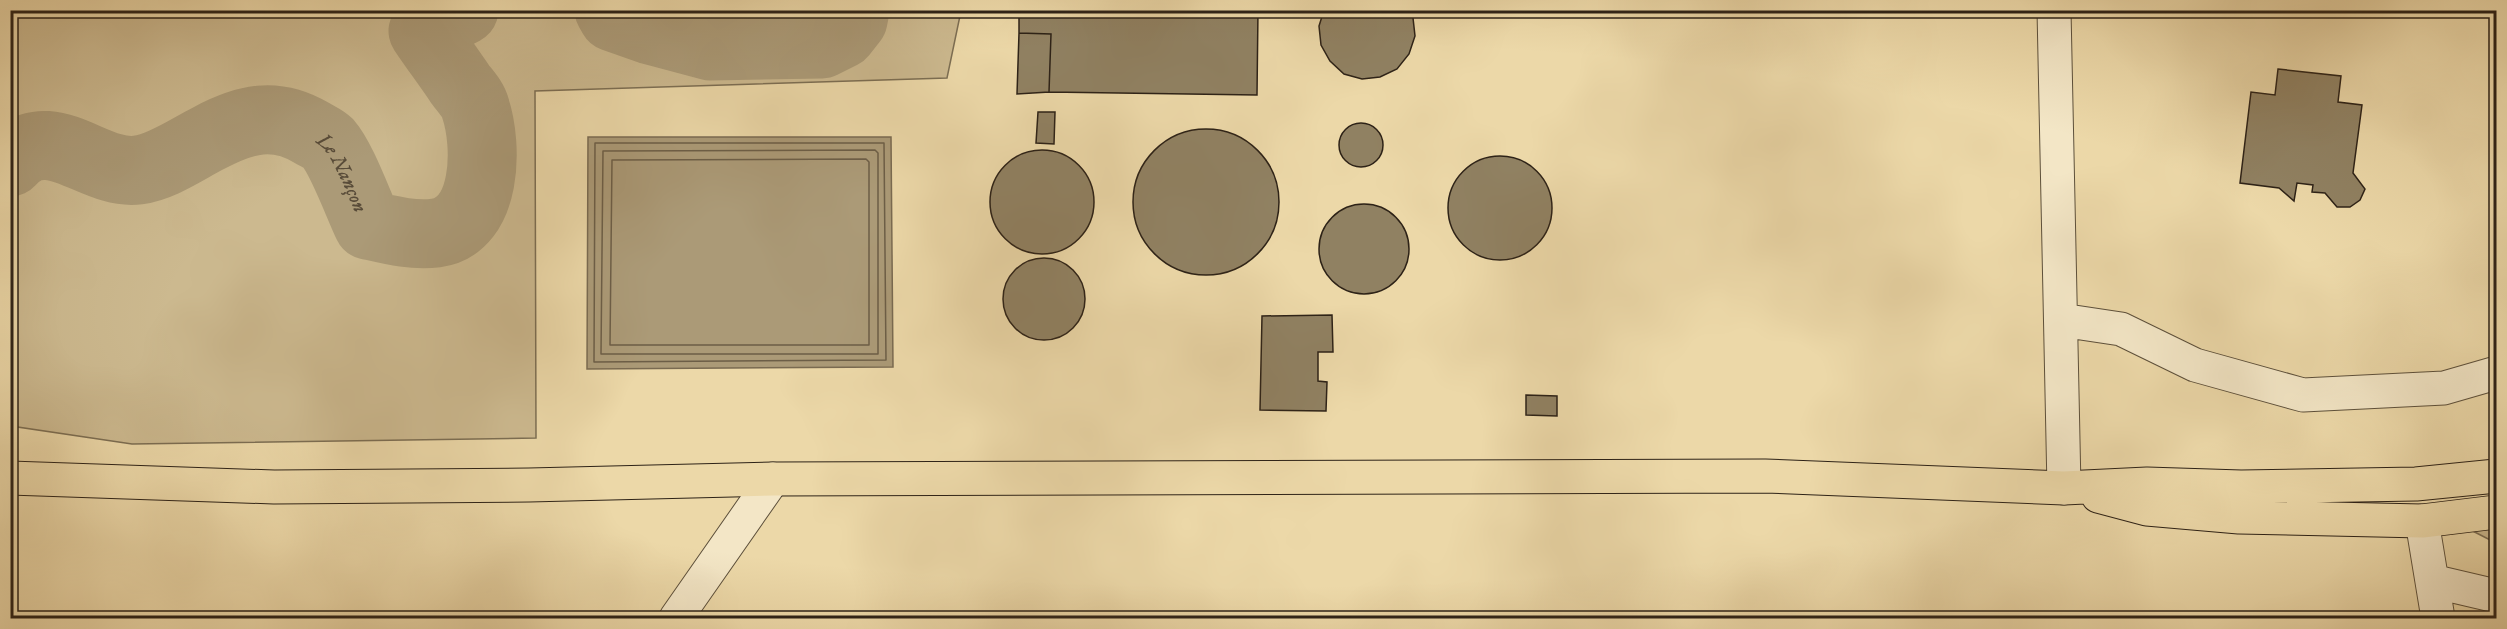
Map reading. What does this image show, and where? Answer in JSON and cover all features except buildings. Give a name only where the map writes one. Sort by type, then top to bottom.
[{"type":"main road","points":[[10,478],[274,487],[529,485],[773,479],[1765,476],[2064,488],[2147,484],[2241,487],[2404,484],[2496,476]]},
{"type":"main road","points":[[2422,521],[2460,480]]},
{"type":"main road","points":[[2064,488],[2147,509],[2240,517],[2422,521],[2496,512]]},
{"type":"street","points":[[2054,10],[2064,488]]},
{"type":"street","points":[[2061,320],[2121,329],[2195,365],[2303,395],[2444,388],[2496,373]]},
{"type":"street","points":[[676,618],[773,479]]},
{"type":"street","points":[[2422,521],[2438,618]]},
{"type":"street","points":[[2432,581],[2496,596]]},
{"type":"shaded area","points":[[10,11],[961,11],[947,78],[535,91],[536,438],[132,444],[11,426]]},
{"type":"shaded area","points":[[2496,522],[2496,543],[2459,524]]},
{"type":"water","points":[[588,137],[891,137],[893,367],[587,369]]},
{"type":"waterway","name":"Le Nançon","points":[[10,162],[25,150],[41,146],[56,147],[121,170],[138,170],[165,161],[235,126],[260,120],[273,120],[298,126],[328,143],[344,170],[368,225],[393,231],[436,233],[453,227],[466,216],[475,200],[480,182],[482,142],[473,101],[423,31],[464,10]]},
{"type":"waterway","name":"Le Nançon","points":[[609,10],[613,17],[650,30],[710,46],[822,44],[842,34],[853,20],[855,10]]}]
